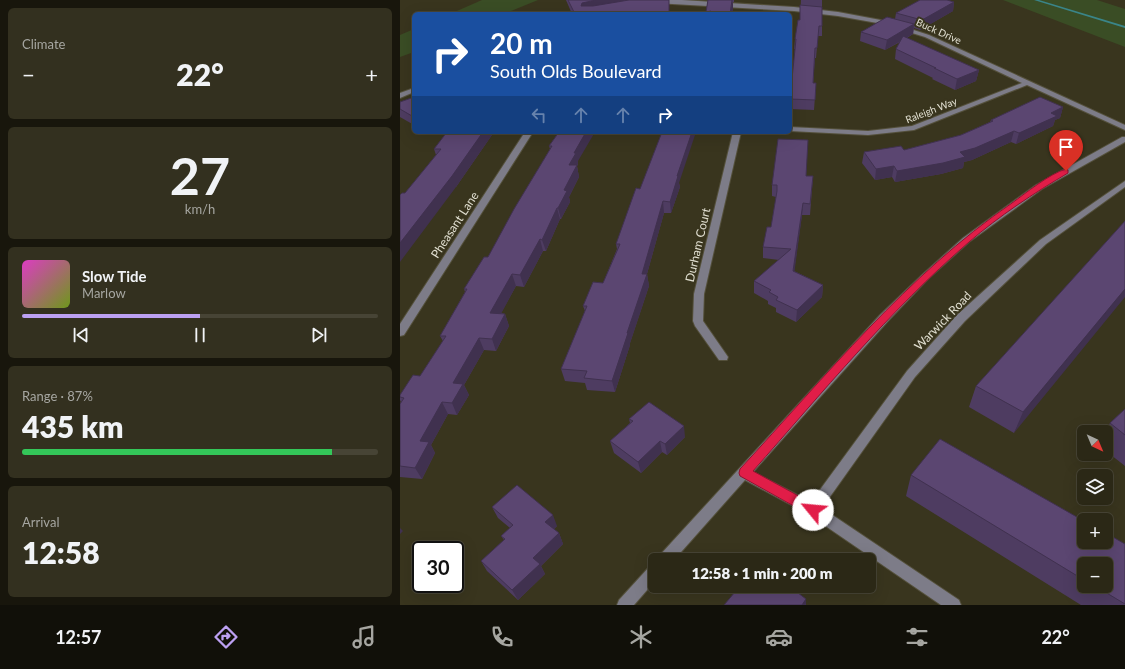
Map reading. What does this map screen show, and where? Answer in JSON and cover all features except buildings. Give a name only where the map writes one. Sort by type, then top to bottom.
[{"type":"street","name":"Buck Drive","points":[[652,2],[682,2],[786,12]]},
{"type":"street","name":"Buck Drive","points":[[792,12],[845,15],[906,28],[938,41],[1125,128]]},
{"type":"street","name":"Raleigh Way","points":[[792,129],[868,133],[903,131],[914,128],[1026,82]]},
{"type":"street","points":[[400,96],[412,91]]},
{"type":"street","name":"Pheasant Lane","points":[[400,332],[529,134]]},
{"type":"street","name":"Durham Court","points":[[723,357],[698,321],[699,294],[737,134]]},
{"type":"street","points":[[671,553],[884,318],[925,277],[966,240],[1039,187],[1125,139]]},
{"type":"street","name":"Warwick Road","points":[[813,510],[911,374],[961,318],[1043,242],[1125,183]]},
{"type":"street","points":[[744,473],[813,510],[954,605]]},
{"type":"street","points":[[624,605],[648,579]]},
{"type":"green space","points":[[482,0],[538,0],[509,12],[455,12]]},
{"type":"green space","points":[[1003,0],[1097,0],[1125,9],[1125,47]]},
{"type":"green space","points":[[412,30],[412,53],[400,57],[400,35]]},
{"type":"waterway","points":[[1036,0],[1125,27]]},
{"type":"route","points":[[813,510],[744,473],[884,318],[925,277],[966,240],[993,219],[1039,187],[1066,171]]}]
